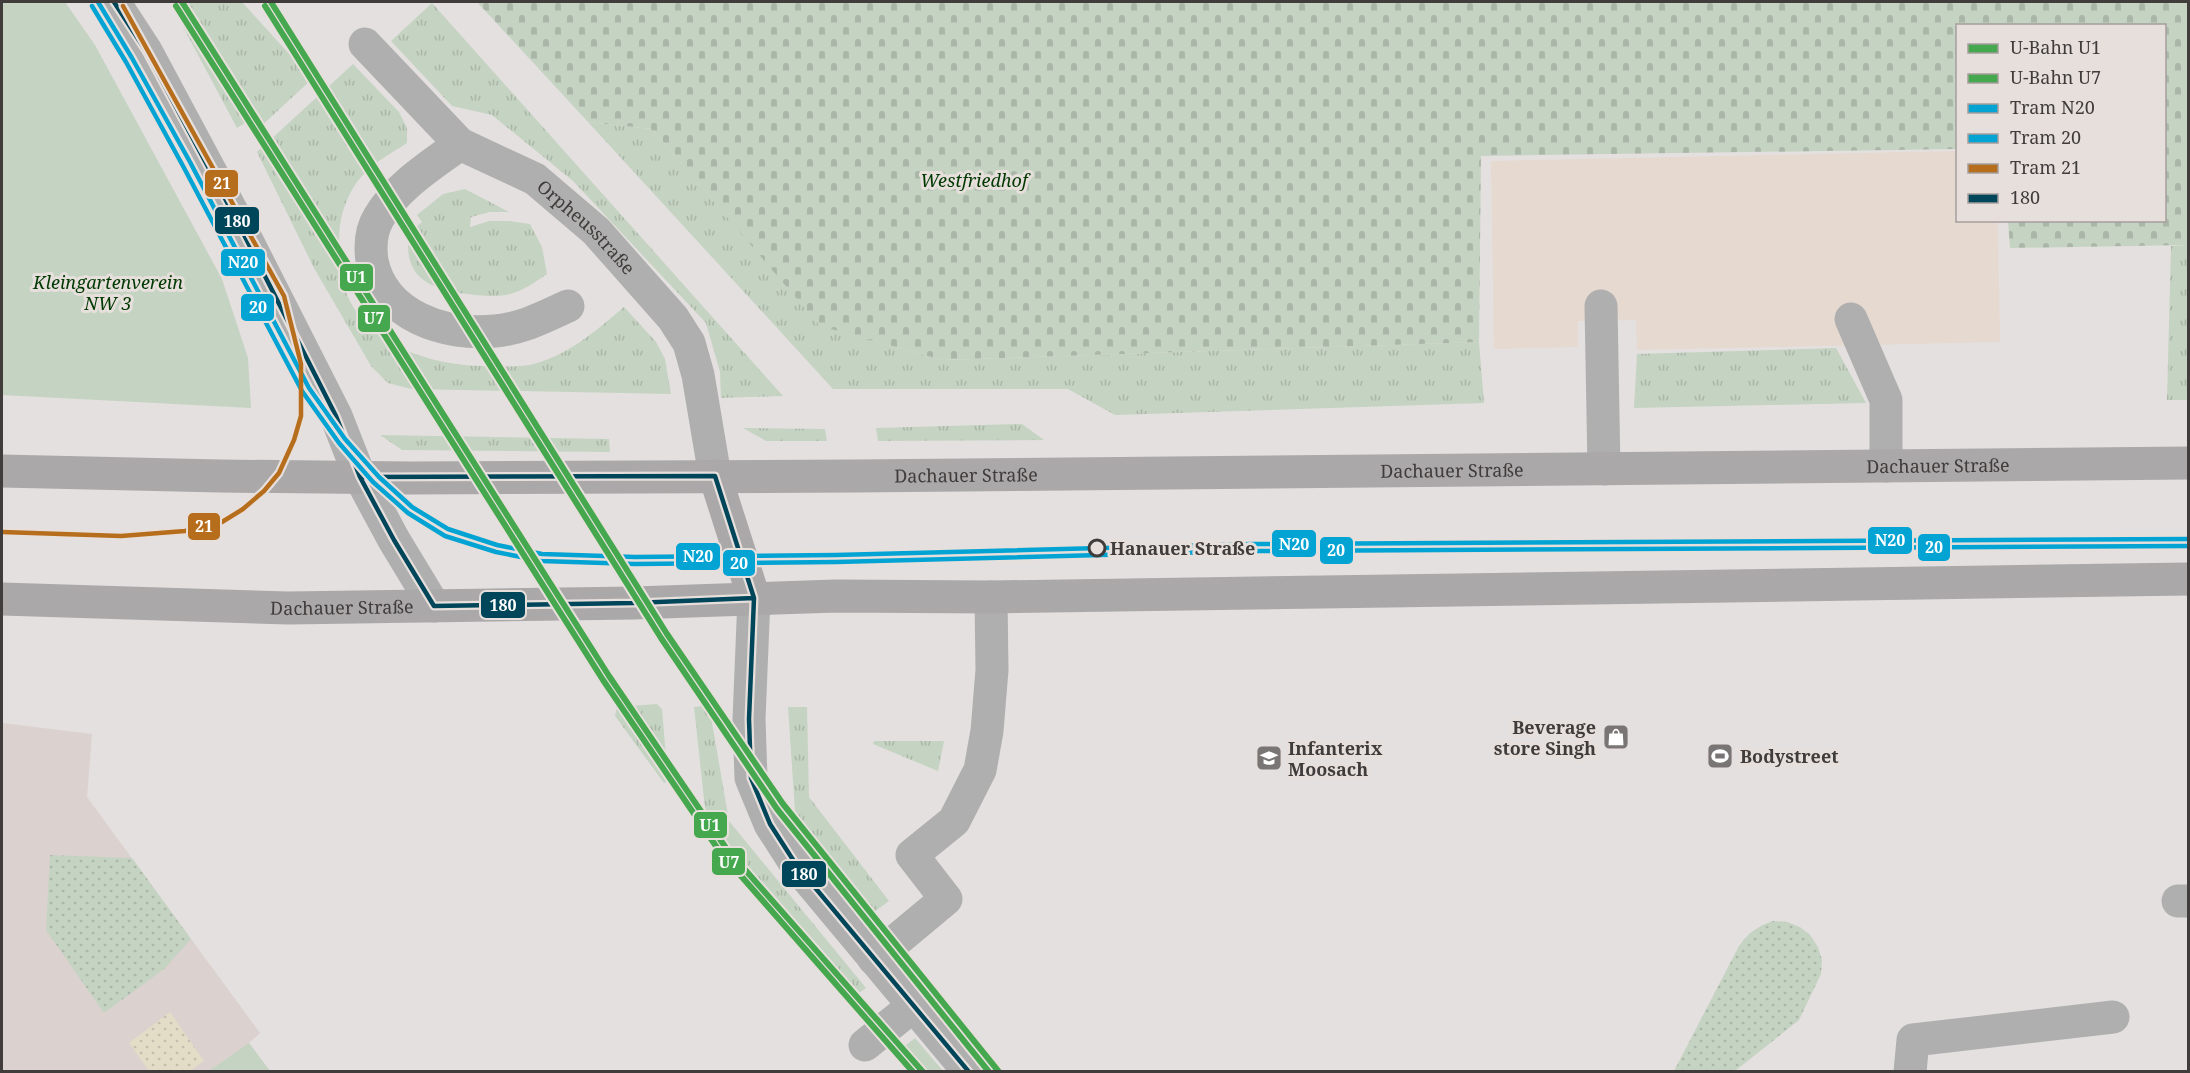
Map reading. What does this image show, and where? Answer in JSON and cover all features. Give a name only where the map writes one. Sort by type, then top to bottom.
[{"type":"main road","name":"Dachauer Straße","points":[[2,471],[360,477],[715,476],[2188,463]]},
{"type":"main road","points":[[715,476],[754,598]]},
{"type":"main road","name":"Dachauer Straße","points":[[2,599],[288,608],[634,603],[836,596],[991,597],[2188,579]]},
{"type":"street","points":[[114,2],[151,62],[252,251],[336,416],[360,477],[434,606]]},
{"type":"street","name":"Orpheusstraße","points":[[365,44],[460,144],[535,179],[596,231],[673,318],[688,343],[698,375],[715,476]]},
{"type":"street","points":[[460,144],[402,190],[377,219],[371,241],[374,271],[379,283],[389,298],[402,310],[421,320],[440,326],[467,330],[494,331],[523,326],[568,306]]},
{"type":"street","points":[[1601,306],[1604,468]]},
{"type":"street","points":[[1851,319],[1886,400],[1886,466]]},
{"type":"street","points":[[874,959],[946,899],[912,855],[954,821],[980,771],[987,731],[992,670],[991,597]]},
{"type":"street","points":[[754,598],[749,719],[751,778],[770,824],[797,866],[969,1071]]},
{"type":"street","points":[[866,1044],[913,1006]]},
{"type":"street","points":[[1910,1071],[1913,1040],[2113,1017]]},
{"type":"shaded area","points":[[1956,151],[1956,222],[1998,222],[2000,342],[1637,350],[1636,320],[1578,321],[1578,347],[1494,349],[1491,161]]},
{"type":"shaded area","points":[[2,723],[92,734],[87,797],[260,1033],[249,1043],[270,1071],[2,1072]]},
{"type":"green space","name":"Kleingartenverein NW 3","points":[[2,2],[65,2],[95,45],[222,279],[248,358],[251,408],[2,395]]},
{"type":"green space","points":[[180,2],[242,2],[312,79],[258,129],[250,120],[237,128],[181,23],[189,17]]},
{"type":"green space","name":"Westfriedhof","points":[[477,2],[2188,2],[2188,245],[2010,248],[2008,222],[2166,222],[2166,24],[1956,24],[1956,149],[1481,156],[1479,342],[942,360],[820,326],[652,129],[588,122]]},
{"type":"green space","points":[[432,3],[783,396],[721,398],[720,372],[706,323],[573,181],[492,115],[452,106],[391,41]]},
{"type":"green space","points":[[353,64],[399,112],[407,128],[407,143],[367,170],[347,200],[341,218],[339,237],[341,276],[350,301],[362,320],[379,335],[419,355],[465,365],[519,366],[531,365],[561,353],[584,340],[624,307],[656,342],[665,359],[671,394],[411,389],[388,383],[371,366],[314,268],[257,152]]},
{"type":"green space","points":[[588,122],[652,129],[821,326],[942,360],[1479,342],[1484,403],[1115,415],[1068,389],[833,389]]},
{"type":"green space","points":[[465,189],[509,212],[490,212],[471,217],[470,227],[489,221],[530,224],[542,247],[547,274],[517,292],[497,296],[442,289],[420,277],[412,265],[408,252],[412,232],[422,222],[417,215],[443,194]]},
{"type":"green space","points":[[2188,245],[2188,400],[2167,400],[2171,246]]},
{"type":"green space","points":[[1836,348],[1866,403],[1634,408],[1637,354]]},
{"type":"green space","points":[[1022,424],[1044,440],[878,441],[876,428]]},
{"type":"green space","points":[[743,428],[825,429],[827,441],[766,441]]},
{"type":"green space","points":[[380,435],[609,439],[610,452],[402,450]]},
{"type":"green space","points":[[657,704],[662,709],[668,781],[664,783],[615,716],[617,707]]},
{"type":"green space","points":[[709,705],[729,821],[866,988],[856,995],[713,825],[705,808],[694,707]]},
{"type":"green space","points":[[788,707],[807,707],[809,797],[889,901],[873,913],[819,850],[795,811]]},
{"type":"green space","points":[[874,741],[944,741],[938,771],[873,744]]},
{"type":"green space","points":[[50,855],[132,858],[191,939],[164,969],[104,1013],[46,930]]},
{"type":"green space","points":[[1773,921],[1787,922],[1800,927],[1810,935],[1818,947],[1822,960],[1821,974],[1799,1020],[1735,1071],[1674,1071],[1739,946],[1754,930]]},
{"type":"green space","points":[[915,1038],[943,1071],[920,1071],[901,1049]]},
{"type":"green space","points":[[249,1043],[270,1071],[209,1071]]},
{"type":"sand","points":[[170,1012],[204,1061],[190,1071],[149,1071],[129,1043]]},
{"type":"metro line","name":"U1","points":[[182,2],[609,676],[726,848],[923,1072]]},
{"type":"metro line","name":"U1","points":[[271,2],[667,634],[783,804],[999,1072]]},
{"type":"metro line","name":"U7","points":[[176,6],[603,680],[720,852],[913,1072]]},
{"type":"metro line","name":"U7","points":[[265,6],[661,638],[777,809],[989,1072]]},
{"type":"tram line","name":"N20","points":[[98,2],[190,162],[309,388],[345,439],[379,477],[412,507],[448,529],[497,545],[542,554],[635,557],[836,555],[1252,544],[2188,539]]},
{"type":"tram line","name":"20","points":[[92,6],[126,62],[183,166],[302,391],[339,443],[373,482],[408,513],[445,536],[496,552],[541,561],[635,564],[836,562],[1252,551],[2188,546]]},
{"type":"tram line","name":"21","points":[[2,532],[121,536],[185,531],[222,522],[243,509],[264,491],[279,473],[294,440],[301,416],[301,364],[284,296],[123,6]]},
{"type":"transit line","name":"180","points":[[114,2],[146,51],[237,221],[336,416],[360,477],[394,540],[434,606],[634,603],[754,598]]},
{"type":"transit line","name":"180","points":[[360,477],[715,476],[754,598],[749,719],[751,778],[770,824],[797,866],[969,1072]]},
{"type":"place","name":"Hanauer Straße","points":[[1097,548]]},
{"type":"place","name":"Beverage store Singh","points":[[1616,737]]},
{"type":"place","name":"Bodystreet","points":[[1720,756]]},
{"type":"place","name":"Infanterix Moosach","points":[[1269,758]]}]
